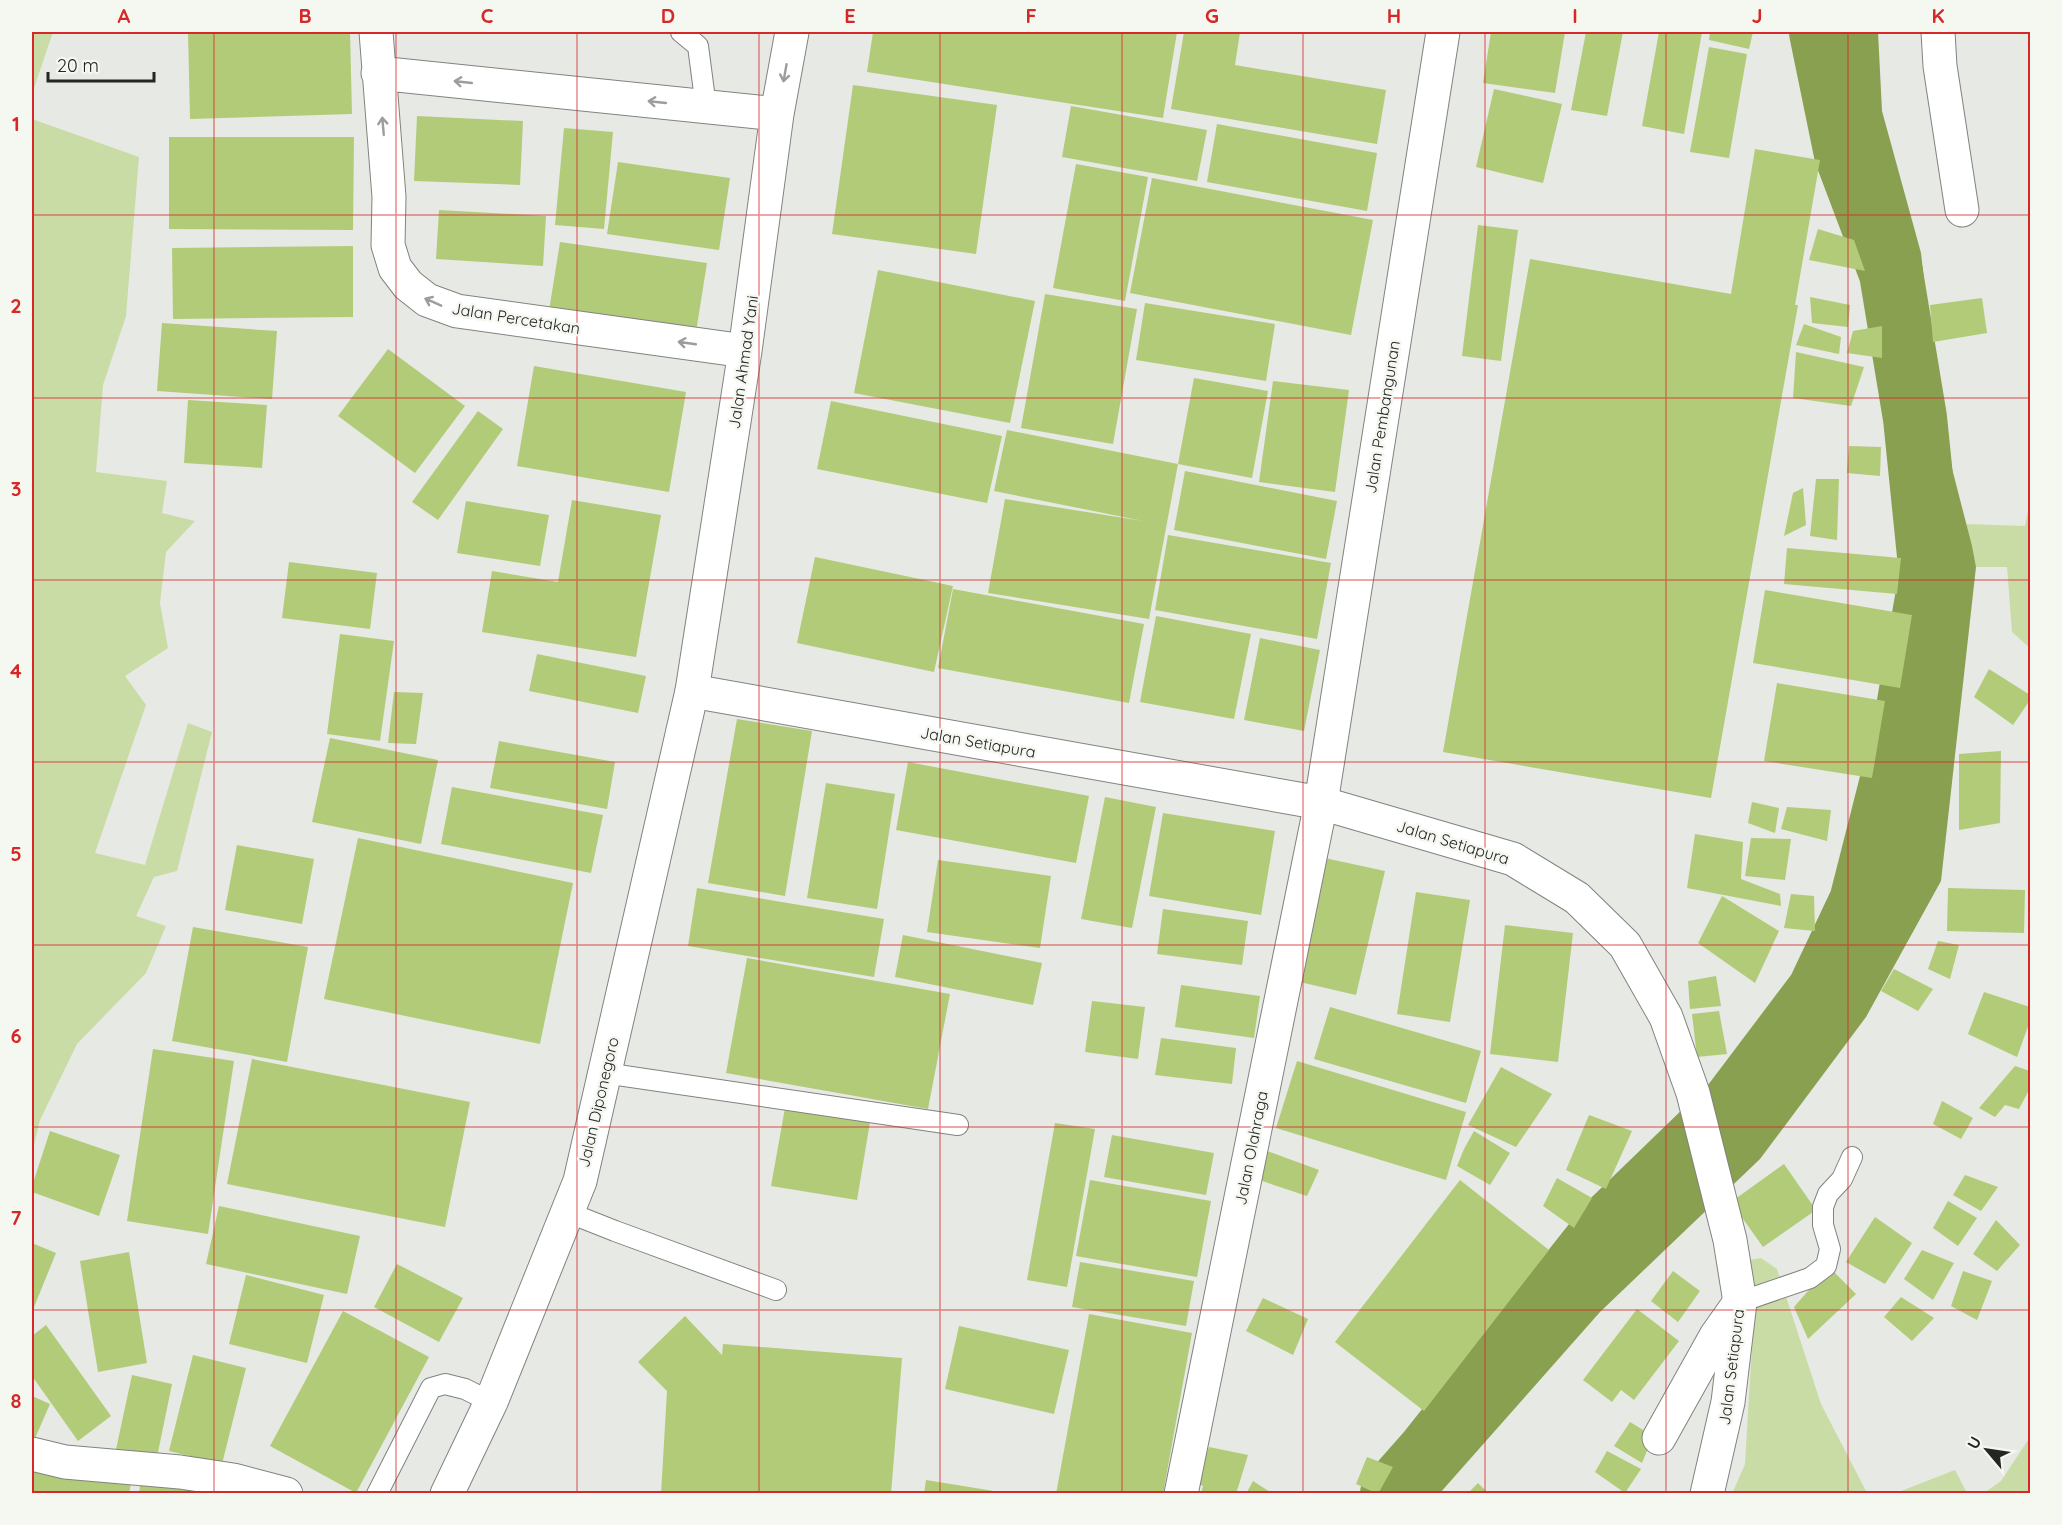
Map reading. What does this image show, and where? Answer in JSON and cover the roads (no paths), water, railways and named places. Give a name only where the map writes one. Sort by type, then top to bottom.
[{"type":"street","name":"Jalan Percetakan","points":[[376,32],[389,197],[388,245],[395,268],[408,285],[427,300],[457,311],[745,351]]},
{"type":"street","name":"Jalan Ahmad Yani","points":[[692,692],[745,351],[777,114],[792,32]]},
{"type":"street","name":"Jalan Pembangunan","points":[[1321,803],[1443,32]]},
{"type":"street","points":[[1938,32],[1940,66],[1962,210]]},
{"type":"street","points":[[378,73],[777,114]]},
{"type":"street","name":"Jalan Setiapura","points":[[692,692],[1321,803],[1514,859],[1577,898],[1625,945],[1666,1017],[1693,1093],[1731,1240],[1740,1302],[1728,1402],[1707,1494]]},
{"type":"street","name":"Jalan Diponegoro","points":[[447,1494],[491,1402],[580,1180],[692,692]]},
{"type":"street","name":"Jalan Olahraga","points":[[1181,1494],[1321,803]]},
{"type":"street","points":[[1659,1438],[1716,1336],[1740,1302]]},
{"type":"street","points":[[32,1454],[65,1462],[180,1472],[233,1480],[286,1494]]},
{"type":"lane","points":[[681,32],[699,46],[706,107]]},
{"type":"lane","points":[[604,1073],[958,1125]]},
{"type":"lane","points":[[1740,1302],[1810,1278],[1826,1266],[1830,1250],[1823,1225],[1823,1207],[1827,1194],[1842,1179],[1852,1157]]},
{"type":"lane","points":[[567,1212],[776,1290]]},
{"type":"lane","points":[[377,1494],[431,1388],[445,1384],[465,1389],[491,1402]]},
{"type":"waterway","points":[[1392,1494],[1429,1452],[1610,1224],[1733,1105],[1819,991],[1861,902],[1903,737],[1931,575],[1915,418],[1891,273],[1846,154],[1821,32]]}]
